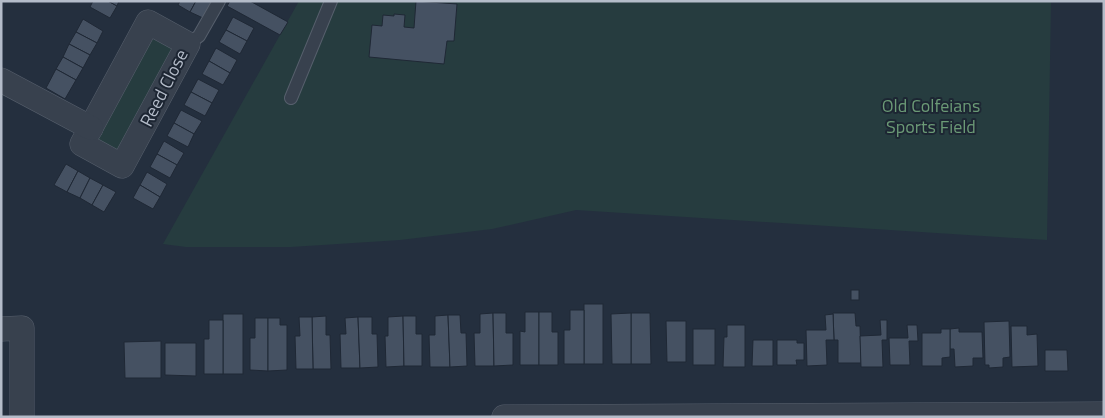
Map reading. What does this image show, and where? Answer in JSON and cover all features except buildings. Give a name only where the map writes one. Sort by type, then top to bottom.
[{"type":"street","name":"Reed Close","points":[[148,22],[188,44],[122,166],[82,144],[91,128],[148,22]]},
{"type":"street","points":[[1,80],[91,128]]},
{"type":"street","points":[[1,329],[22,328],[22,417]]},
{"type":"street","points":[[504,417],[1104,414]]},
{"type":"lane","points":[[188,44],[199,36],[219,1]]},
{"type":"lane","points":[[290,98],[331,1]]},
{"type":"green space","name":"Old Colfeians Sports Field","points":[[299,1],[1051,1],[1047,240],[576,210],[492,229],[400,240],[291,247],[186,247],[163,244]]},
{"type":"green space","points":[[158,39],[169,45],[172,51],[118,150],[109,148],[98,138],[147,42]]}]
